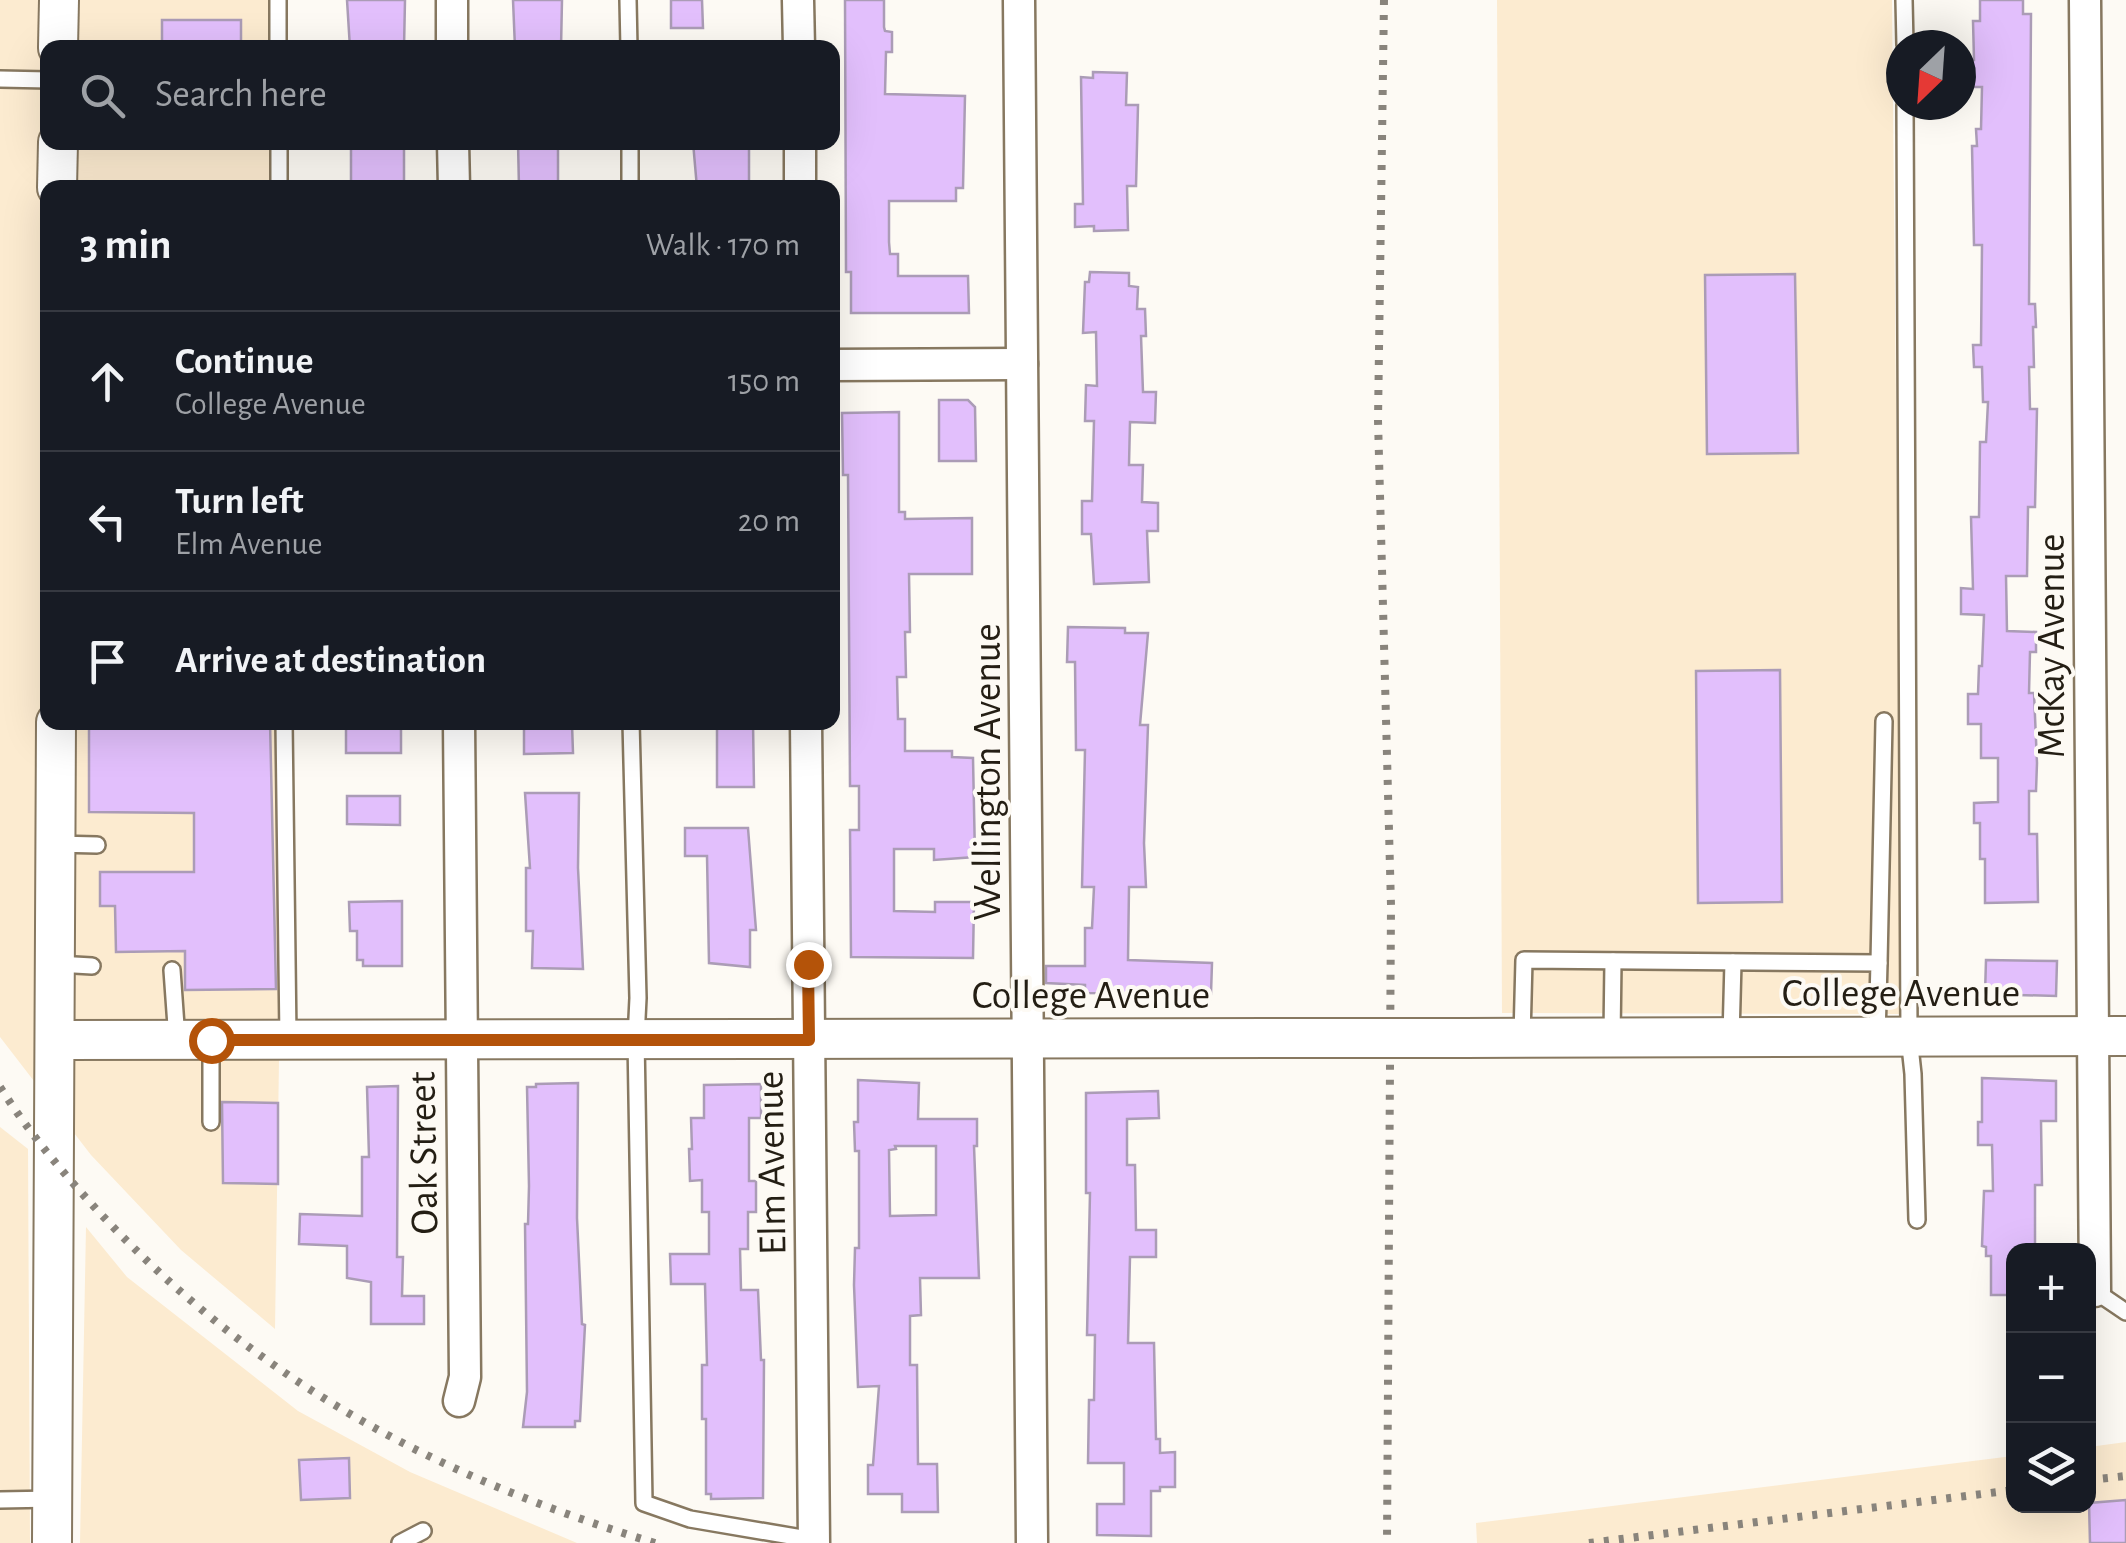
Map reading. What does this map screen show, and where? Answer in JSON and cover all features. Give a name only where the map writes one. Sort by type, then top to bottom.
[{"type":"street","points":[[58,40],[59,0]]},
{"type":"street","points":[[452,0],[452,40]]},
{"type":"street","points":[[798,0],[799,40]]},
{"type":"street","name":"Wellington Avenue","points":[[1019,0],[1032,1543]]},
{"type":"street","name":"McKay Avenue","points":[[2085,0],[2109,1036],[2096,1273]]},
{"type":"street","points":[[58,150],[58,180]]},
{"type":"street","points":[[453,150],[454,180]]},
{"type":"street","points":[[800,150],[800,180]]},
{"type":"street","points":[[840,365],[1022,364]]},
{"type":"street","points":[[52,1543],[56,1040],[74,965],[56,844],[56,730]]},
{"type":"street","name":"Oak Street","points":[[459,730],[464,1377],[459,1401]]},
{"type":"street","name":"Elm Avenue","points":[[806,730],[814,1541]]},
{"type":"street","name":"College Avenue","points":[[56,1040],[2109,1036]]},
{"type":"lane","points":[[278,0],[278,40]]},
{"type":"lane","points":[[628,0],[628,40]]},
{"type":"lane","points":[[1904,0],[1905,30]]},
{"type":"lane","points":[[0,79],[40,80]]},
{"type":"lane","points":[[1893,1037],[1905,120]]},
{"type":"lane","points":[[279,150],[279,180]]},
{"type":"lane","points":[[630,150],[630,180]]},
{"type":"lane","points":[[1884,721],[1879,963],[1893,1037],[1914,1074],[1917,1220]]},
{"type":"lane","points":[[284,730],[288,1041]]},
{"type":"lane","points":[[631,730],[644,1503],[690,1520],[814,1541]]},
{"type":"lane","points":[[56,844],[97,845]]},
{"type":"lane","points":[[1522,1038],[1524,960],[1879,963]]},
{"type":"lane","points":[[1612,1038],[1613,960]]},
{"type":"lane","points":[[1731,1037],[1733,962]]},
{"type":"lane","points":[[172,970],[194,1040],[211,1122]]},
{"type":"lane","points":[[2096,1292],[2126,1312]]},
{"type":"lane","points":[[0,1500],[53,1499]]},
{"type":"lane","points":[[400,1543],[423,1531]]},
{"type":"shaded area","points":[[0,0],[278,0],[279,40],[40,40],[40,150],[280,150],[280,180],[40,180],[40,730],[284,730],[287,1022],[279,1060],[275,1329],[181,1250],[91,1155],[0,1037]]},
{"type":"shaded area","points":[[1497,0],[1892,0],[1892,30],[1886,30],[1886,120],[1893,120],[1902,1014],[1502,1013]]},
{"type":"shaded area","points":[[0,1127],[28,1149],[30,1543],[0,1543]]},
{"type":"shaded area","points":[[86,1227],[127,1277],[298,1411],[410,1472],[577,1543],[80,1543]]},
{"type":"shaded area","points":[[2126,1442],[2126,1543],[1477,1543],[1476,1523],[2006,1457],[2006,1513],[2096,1513],[2096,1446]]},
{"type":"building","points":[[347,0],[405,0],[404,40],[350,40]]},
{"type":"building","points":[[513,0],[562,0],[561,40],[515,40]]},
{"type":"building","points":[[671,0],[702,0],[703,28],[671,28]]},
{"type":"building","points":[[845,0],[884,0],[885,31],[892,32],[892,52],[886,52],[885,94],[965,96],[963,188],[956,188],[956,201],[889,201],[889,242],[890,254],[898,254],[898,276],[968,276],[969,313],[851,313],[851,272],[846,272]]},
{"type":"building","points":[[1980,0],[2023,0],[2023,14],[2031,14],[2029,304],[2035,304],[2036,327],[2034,367],[2029,367],[2030,409],[2037,409],[2035,507],[2028,507],[2027,576],[2006,576],[2007,631],[2036,632],[2036,652],[2030,652],[2029,693],[2034,693],[2037,763],[2036,791],[2029,791],[2029,834],[2037,834],[2038,902],[1985,903],[1985,859],[1980,859],[1980,823],[1974,823],[1974,803],[1998,802],[1998,758],[1981,758],[1981,724],[1968,724],[1968,694],[1978,694],[1984,615],[1961,614],[1961,588],[1973,589],[1971,517],[1979,517],[1980,442],[1986,442],[1988,402],[1983,402],[1982,367],[1974,367],[1973,345],[1981,345],[1982,245],[1974,245],[1972,146],[1977,146],[1976,129],[1981,129],[1982,87],[1976,87],[1973,21],[1980,21]]},
{"type":"building","points":[[162,20],[241,20],[241,40],[162,40]]},
{"type":"building","points":[[1093,72],[1127,73],[1126,105],[1138,105],[1136,186],[1127,186],[1128,230],[1075,227],[1075,204],[1083,204],[1081,77],[1093,78]]},
{"type":"building","points":[[351,150],[404,150],[404,180],[351,180]]},
{"type":"building","points":[[518,150],[558,150],[558,180],[519,180]]},
{"type":"building","points":[[694,150],[749,150],[749,180],[696,180]]},
{"type":"building","points":[[1090,272],[1129,273],[1129,286],[1138,287],[1137,309],[1145,309],[1146,336],[1141,336],[1143,392],[1156,392],[1155,423],[1130,422],[1129,465],[1143,465],[1142,502],[1158,503],[1158,531],[1147,531],[1149,582],[1094,584],[1091,534],[1082,534],[1082,501],[1092,501],[1094,421],[1085,421],[1086,385],[1097,386],[1096,332],[1083,333],[1085,282],[1089,282]]},
{"type":"building","points":[[1795,274],[1798,453],[1707,454],[1705,275]]},
{"type":"building","points":[[939,400],[968,400],[975,407],[976,461],[939,461]]},
{"type":"building","points":[[899,412],[899,512],[905,512],[905,519],[972,518],[972,574],[909,574],[906,677],[897,677],[898,719],[905,719],[905,751],[952,751],[952,757],[973,758],[975,857],[934,860],[934,849],[894,849],[894,911],[935,912],[935,902],[974,902],[973,958],[851,957],[850,830],[859,830],[859,786],[850,786],[848,475],[843,475],[842,413]]},
{"type":"building","points":[[1068,627],[1125,628],[1125,633],[1148,633],[1140,725],[1148,725],[1146,887],[1129,887],[1128,960],[1212,963],[1211,994],[1085,993],[1085,985],[1046,983],[1046,966],[1085,966],[1085,928],[1092,928],[1094,887],[1082,887],[1085,750],[1076,750],[1075,662],[1067,662]]},
{"type":"building","points":[[1780,670],[1782,902],[1698,903],[1696,671]]},
{"type":"building","points":[[89,730],[270,730],[276,989],[185,990],[185,951],[116,952],[115,906],[100,906],[100,872],[194,872],[194,813],[89,812]]},
{"type":"building","points":[[346,730],[401,730],[401,753],[346,753]]},
{"type":"building","points":[[524,730],[572,730],[573,753],[524,754]]},
{"type":"building","points":[[717,730],[753,730],[754,787],[717,787]]},
{"type":"building","points":[[525,793],[579,793],[583,969],[532,968],[533,931],[526,931],[526,868],[530,868]]},
{"type":"building","points":[[347,796],[400,796],[400,825],[347,824]]},
{"type":"building","points":[[685,828],[748,828],[756,930],[750,930],[750,967],[709,963],[707,856],[685,856]]},
{"type":"building","points":[[402,901],[402,966],[363,966],[363,960],[357,960],[357,931],[350,931],[349,902]]},
{"type":"building","points":[[1986,960],[2057,961],[2056,996],[1985,994]]},
{"type":"building","points":[[1982,1078],[2056,1081],[2056,1121],[2041,1121],[2042,1185],[2035,1185],[2035,1243],[2006,1243],[2006,1295],[1991,1295],[1991,1256],[1986,1256],[1986,1247],[1982,1246],[1984,1191],[1993,1191],[1992,1145],[1978,1145],[1978,1122],[1982,1122]]},
{"type":"building","points":[[858,1080],[919,1083],[918,1119],[977,1119],[974,1146],[979,1278],[920,1278],[921,1315],[910,1316],[910,1365],[917,1365],[918,1464],[937,1464],[938,1512],[902,1512],[902,1494],[868,1494],[879,1386],[858,1387],[854,1285],[855,1248],[859,1248],[859,1151],[855,1151],[854,1122],[858,1122]],"holes":[[[895,1146],[936,1146],[936,1215],[890,1216],[889,1150],[896,1149]]]},
{"type":"building","points":[[578,1083],[577,1218],[585,1325],[580,1421],[575,1421],[575,1427],[523,1427],[527,1392],[527,1087]]},
{"type":"building","points":[[761,1084],[761,1118],[749,1118],[749,1181],[756,1181],[756,1212],[748,1212],[748,1249],[740,1249],[741,1290],[758,1290],[764,1360],[763,1498],[711,1499],[711,1494],[706,1494],[706,1419],[702,1419],[702,1365],[707,1365],[705,1284],[671,1284],[670,1254],[709,1254],[709,1212],[702,1212],[702,1180],[690,1181],[689,1149],[691,1118],[704,1118],[704,1085]]},
{"type":"building","points":[[398,1086],[397,1257],[403,1257],[402,1296],[424,1296],[424,1324],[371,1324],[371,1282],[347,1278],[347,1246],[299,1244],[300,1214],[362,1216],[362,1157],[369,1157],[367,1087]]},
{"type":"building","points":[[1158,1091],[1159,1118],[1127,1119],[1127,1165],[1135,1165],[1136,1230],[1156,1230],[1156,1257],[1130,1257],[1128,1343],[1154,1343],[1156,1439],[1160,1439],[1160,1453],[1175,1452],[1175,1487],[1151,1491],[1151,1536],[1097,1535],[1097,1504],[1124,1504],[1124,1463],[1088,1463],[1095,1335],[1087,1335],[1090,1193],[1086,1193],[1086,1093]]},
{"type":"building","points":[[222,1102],[278,1103],[278,1184],[223,1183]]},
{"type":"building","points":[[349,1458],[350,1498],[301,1500],[299,1460]]},
{"type":"building","points":[[2126,1500],[2126,1543],[2090,1543],[2089,1513],[2096,1513],[2096,1502]]},
{"type":"railway","points":[[1384,0],[1378,420],[1391,905],[1387,1543]]},
{"type":"railway","points":[[0,1087],[54,1161],[115,1229],[174,1286],[298,1382],[432,1458],[578,1518],[655,1543]]},
{"type":"railway","points":[[2096,1479],[2126,1476]]},
{"type":"railway","points":[[1589,1543],[2006,1491]]},
{"type":"route","points":[[211,1040],[809,1040],[808,964]]}]
